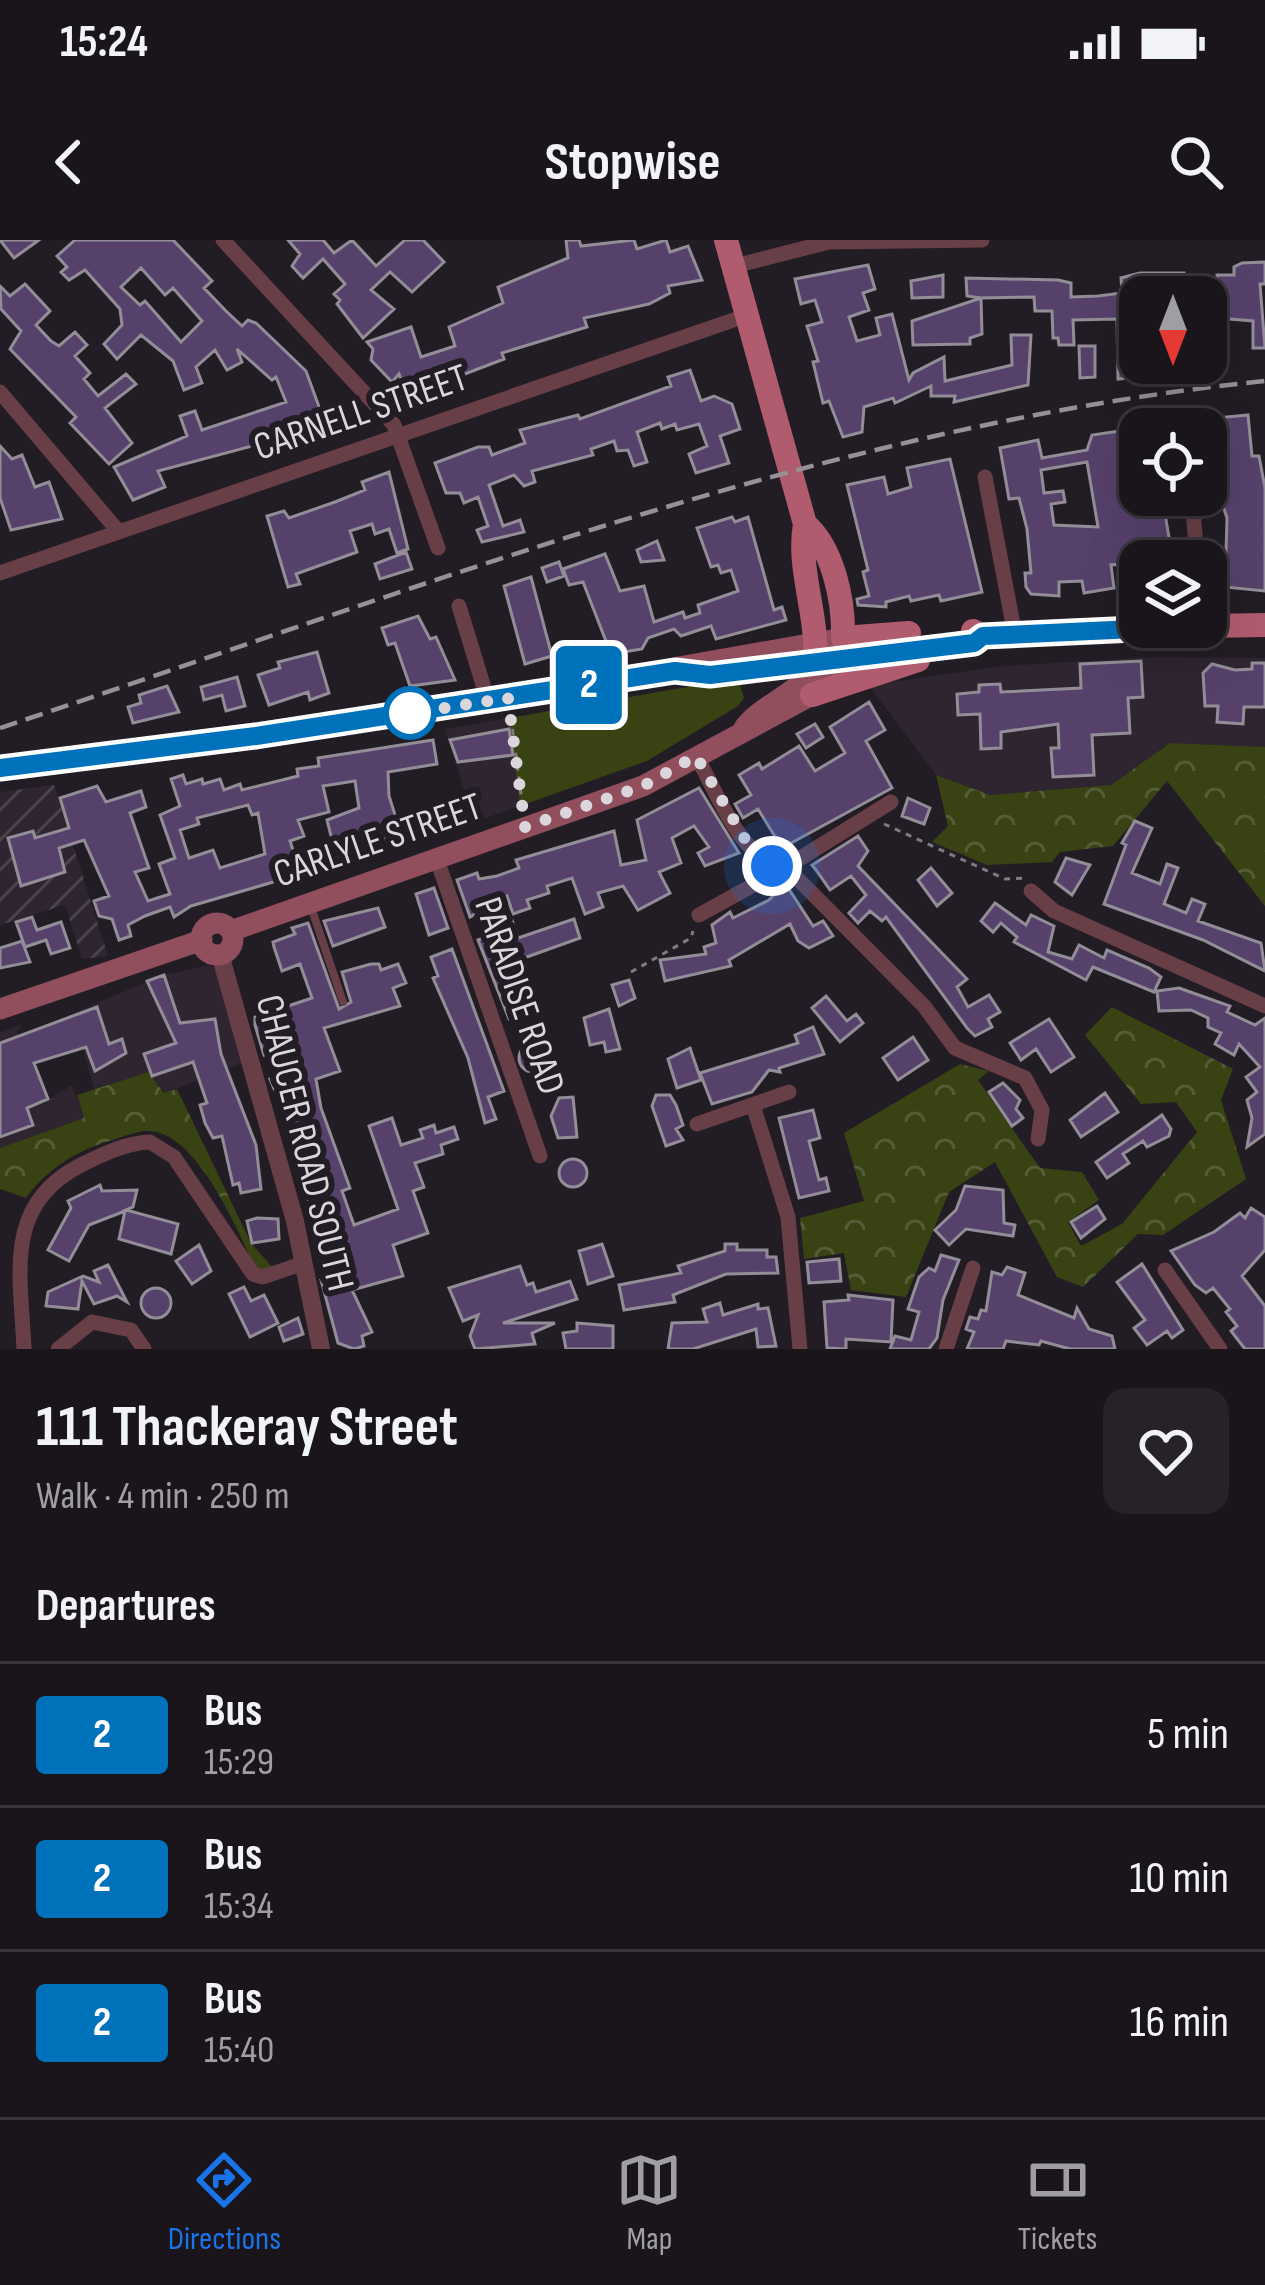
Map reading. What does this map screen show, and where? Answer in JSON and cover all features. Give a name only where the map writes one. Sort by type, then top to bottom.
[{"type":"main road","points":[[726,240],[805,524],[801,548],[818,626],[828,649]]},
{"type":"main road","points":[[1227,626],[1265,625]]},
{"type":"main road","points":[[675,671],[710,675],[828,649],[970,630],[983,636]]},
{"type":"main road","points":[[812,695],[983,636],[1119,630]]},
{"type":"main road","points":[[0,768],[498,699],[675,671],[706,658],[953,646]]},
{"type":"main road","name":"CARLYLE STREET","points":[[744,728],[766,724],[812,695],[828,649]]},
{"type":"main road","name":"CARLYLE STREET","points":[[211,947],[212,924],[231,931],[643,786],[744,728],[761,708],[807,678],[828,649]]},
{"type":"main road","points":[[754,667],[761,708]]},
{"type":"main road","points":[[0,1009],[211,947]]},
{"type":"street","points":[[223,240],[398,434],[438,548]]},
{"type":"street","points":[[731,267],[830,241],[982,240]]},
{"type":"street","name":"CARNELL STREET","points":[[0,573],[745,316]]},
{"type":"street","points":[[0,392],[119,532]]},
{"type":"street","points":[[985,477],[1015,635]]},
{"type":"street","points":[[459,606],[498,699]]},
{"type":"street","points":[[696,756],[752,851],[772,866],[786,866],[924,1006],[955,1048],[1025,1078],[1042,1110],[1038,1139]]},
{"type":"street","points":[[699,916],[891,802]]},
{"type":"street","name":"PARADISE ROAD","points":[[436,857],[540,1156]]},
{"type":"street","points":[[1029,883],[1054,911],[1265,1006]]},
{"type":"street","name":"CHAUCER ROAD SOUTH","points":[[211,947],[304,1263],[320,1349]]},
{"type":"street","points":[[697,1124],[789,1091]]},
{"type":"street","points":[[753,1105],[788,1217],[800,1349]]},
{"type":"street","points":[[24,1349],[23,1236],[34,1201],[56,1179],[121,1148],[150,1142],[174,1157],[253,1274],[263,1277],[304,1263]]},
{"type":"street","points":[[946,1349],[974,1268]]},
{"type":"street","points":[[1165,1270],[1220,1349]]},
{"type":"street","points":[[58,1349],[70,1334],[92,1322],[131,1330],[144,1349]]},
{"type":"lane","points":[[310,903],[343,1002]]},
{"type":"path","points":[[498,699],[525,827]]},
{"type":"path","points":[[880,822],[1005,879],[1029,883]]},
{"type":"path","points":[[631,972],[691,938],[699,916]]},
{"type":"path","points":[[681,944],[684,957]]},
{"type":"shaded area","points":[[1149,657],[1265,658],[1265,747],[1170,743],[1111,785],[990,795],[936,775],[868,685],[1004,666]]},
{"type":"shaded area","points":[[509,718],[520,806],[474,822],[445,729]]},
{"type":"shaded area","points":[[54,785],[108,956],[82,959],[65,905],[0,925],[0,792]]},
{"type":"shaded area","points":[[209,965],[215,968],[243,1063],[165,1093],[148,1072],[94,1089],[73,1013],[164,975]]},
{"type":"shaded area","points":[[22,1024],[17,1031],[40,1105],[72,1085],[84,1118],[0,1148],[0,1032]]},
{"type":"green space","points":[[738,678],[744,698],[738,706],[647,761],[520,806],[509,718]]},
{"type":"green space","points":[[1170,743],[1265,747],[1265,906],[1167,781],[1113,846],[1060,852],[1052,862],[987,865],[932,842],[948,826],[936,775],[990,795],[1111,785]]},
{"type":"green space","points":[[1112,1007],[1233,1069],[1221,1100],[1246,1179],[1163,1235],[1138,1234],[1083,1287],[1057,1277],[995,1162],[949,1192],[906,1297],[851,1290],[844,1253],[804,1259],[800,1218],[864,1201],[844,1133],[960,1064],[989,1071],[978,1080],[1040,1168],[1082,1172],[1099,1200],[1068,1222],[1081,1246],[1122,1224],[1197,1132],[1176,1102],[1141,1104],[1085,1035]]},
{"type":"green space","points":[[148,1072],[164,1093],[177,1089],[251,1243],[272,1267],[257,1271],[213,1185],[198,1163],[164,1134],[145,1131],[85,1150],[52,1170],[26,1198],[0,1189],[0,1148],[84,1118],[77,1095]]},
{"type":"building","points":[[0,240],[39,240],[14,258]]},
{"type":"building","points":[[75,240],[173,240],[212,281],[204,288],[226,311],[242,326],[248,320],[256,323],[306,371],[325,423],[291,435],[295,444],[279,450],[275,440],[158,471],[165,487],[133,500],[114,467],[187,436],[180,416],[195,411],[202,430],[286,402],[276,377],[272,380],[237,349],[242,362],[227,370],[215,350],[196,367],[202,383],[184,390],[173,361],[141,335],[117,359],[104,344],[122,325],[120,309],[85,270],[69,280],[61,272],[67,267],[57,256]],"holes":[[[141,268],[165,295],[173,288],[202,321],[181,342],[145,301],[140,305],[121,287]]]},
{"type":"building","points":[[288,240],[323,240],[334,253],[352,240],[376,266],[405,240],[423,240],[444,262],[412,292],[390,272],[371,290],[394,309],[363,338],[337,304],[340,300],[334,294],[345,284],[323,259],[303,278],[292,266],[300,254]]},
{"type":"building","points":[[566,240],[579,240],[581,246],[634,240],[637,249],[666,240],[670,252],[688,246],[702,280],[668,286],[670,293],[649,304],[584,318],[587,327],[502,353],[504,359],[420,391],[422,396],[409,401],[399,374],[392,382],[371,360],[373,349],[367,342],[411,327],[421,357],[455,346],[449,327],[503,303],[498,287],[568,258]]},
{"type":"building","points":[[1265,262],[1265,284],[1260,284],[1265,348],[1253,348],[1253,321],[1227,319],[1227,276],[1217,275],[1234,275],[1234,267]]},
{"type":"building","points":[[868,265],[875,289],[863,293],[869,310],[849,317],[857,341],[880,335],[876,318],[892,314],[909,380],[913,373],[944,357],[945,381],[1012,365],[1011,335],[1031,335],[1028,385],[954,402],[955,396],[931,396],[931,386],[895,403],[893,398],[864,407],[862,432],[843,437],[829,401],[823,403],[813,362],[818,361],[807,326],[822,322],[815,300],[801,304],[795,279]]},
{"type":"building","points":[[1140,273],[1184,276],[1129,276]]},
{"type":"building","points":[[943,275],[943,297],[912,298],[911,281]]},
{"type":"building","points":[[966,278],[1058,280],[1071,283],[1071,297],[1119,293],[1119,379],[1117,319],[1073,320],[1074,345],[1059,345],[1058,338],[1053,338],[1052,311],[1035,311],[1034,297],[967,296]]},
{"type":"building","points":[[25,284],[50,311],[36,325],[51,341],[59,346],[75,332],[87,345],[75,356],[90,373],[84,379],[98,396],[126,374],[136,384],[105,408],[132,443],[109,464],[70,423],[76,417],[10,349],[21,331],[1,309],[0,286],[10,296]]},
{"type":"building","points":[[981,298],[982,334],[970,338],[970,344],[913,345],[912,321]]},
{"type":"building","points":[[1079,346],[1095,346],[1095,377],[1080,378]]},
{"type":"building","points":[[690,370],[701,401],[714,396],[732,404],[740,429],[720,436],[729,463],[696,473],[689,454],[707,446],[699,424],[677,430],[675,424],[662,429],[660,423],[637,432],[647,462],[634,466],[628,450],[617,451],[614,441],[591,449],[593,455],[532,471],[535,482],[524,486],[514,475],[489,485],[503,526],[520,520],[524,532],[482,542],[477,530],[488,526],[478,497],[464,503],[460,493],[446,493],[435,463],[478,447],[489,447],[492,455],[525,443],[520,430],[578,415],[580,419],[671,386],[668,377]]},
{"type":"building","points":[[1248,415],[1252,456],[1259,456],[1265,488],[1265,591],[1227,587],[1227,417]]},
{"type":"building","points":[[1119,431],[1119,516],[1165,516],[1169,540],[1119,540],[1119,564],[1111,565],[1114,588],[1084,593],[1082,581],[1059,582],[1059,596],[1031,594],[1025,573],[1031,573],[1027,529],[1019,498],[1009,499],[1000,448],[1038,440],[1042,458],[1087,450],[1092,435]],"holes":[[[1087,462],[1098,527],[1054,525],[1051,504],[1065,502],[1063,491],[1044,493],[1041,470]]]},
{"type":"building","points":[[0,446],[12,459],[22,455],[35,487],[49,482],[62,519],[11,530],[0,498]]},
{"type":"building","points":[[950,459],[982,592],[941,601],[939,595],[911,601],[909,596],[886,602],[886,607],[858,605],[857,599],[869,596],[863,572],[868,570],[847,485],[884,477],[888,494],[911,487],[907,468]]},
{"type":"building","points":[[389,472],[408,549],[397,553],[389,529],[375,534],[372,524],[350,531],[357,552],[296,574],[300,584],[288,587],[267,516],[284,511],[289,518],[335,502],[365,490],[362,482]]},
{"type":"building","points":[[732,517],[735,522],[748,517],[774,610],[782,607],[786,620],[716,639],[711,626],[681,636],[674,629],[648,638],[642,649],[611,654],[583,582],[569,585],[563,569],[605,554],[620,591],[644,586],[654,622],[683,612],[685,618],[700,613],[698,605],[738,591],[731,570],[721,573],[718,565],[711,567],[697,528]]},
{"type":"building","points":[[657,541],[664,560],[641,562],[637,550]]},
{"type":"building","points":[[406,552],[412,569],[380,579],[375,564]]},
{"type":"building","points":[[559,562],[564,576],[547,582],[542,568]]},
{"type":"building","points":[[531,577],[552,656],[525,664],[504,586]]},
{"type":"building","points":[[418,616],[430,639],[436,637],[455,680],[410,686],[395,643],[388,645],[382,628]]},
{"type":"building","points":[[317,652],[329,693],[310,700],[308,692],[269,705],[258,675],[280,668],[278,662]]},
{"type":"building","points":[[1141,661],[1143,697],[1128,698],[1130,733],[1092,735],[1094,775],[1053,777],[1051,748],[1059,748],[1058,724],[1001,732],[1001,748],[981,749],[980,714],[958,715],[957,694],[979,692],[979,685],[1000,684],[1001,692],[1081,688],[1080,664]]},
{"type":"building","points":[[1252,663],[1265,663],[1265,707],[1244,707],[1243,724],[1217,722],[1218,706],[1205,706],[1203,673],[1212,664],[1235,670],[1252,669]]},
{"type":"building","points":[[237,677],[245,706],[226,711],[222,695],[204,700],[201,687]]},
{"type":"building","points":[[167,686],[179,712],[133,723],[128,707],[141,703],[139,695]]},
{"type":"building","points":[[869,702],[885,730],[866,741],[892,788],[782,848],[758,809],[743,818],[735,804],[751,795],[739,775],[759,763],[762,769],[799,746],[815,771],[845,753],[830,727]]},
{"type":"building","points":[[815,724],[823,737],[806,748],[797,734]]},
{"type":"building","points":[[509,729],[513,755],[458,762],[450,740]]},
{"type":"building","points":[[433,740],[437,764],[388,772],[389,796],[397,821],[451,802],[458,820],[401,832],[324,866],[317,845],[332,840],[327,820],[359,808],[355,781],[323,786],[329,812],[298,820],[304,836],[290,841],[301,874],[191,906],[174,917],[170,907],[145,916],[128,925],[131,936],[119,940],[112,919],[99,916],[94,901],[109,896],[84,840],[59,848],[65,872],[21,886],[8,838],[33,831],[35,838],[69,828],[60,798],[97,786],[106,802],[141,791],[146,807],[130,813],[149,868],[135,872],[148,901],[170,894],[159,864],[175,858],[160,815],[180,806],[171,779],[183,775],[186,784],[202,779],[203,784],[220,779],[224,790],[240,784],[242,790],[298,776],[297,769],[319,766],[318,758]],"holes":[[[248,805],[252,815],[258,813],[265,854],[220,868],[213,850],[189,858],[180,830],[199,824],[197,818]]]},
{"type":"building","points":[[699,788],[739,853],[705,866],[698,853],[709,847],[694,826],[672,838],[681,863],[659,872],[670,893],[638,910],[623,886],[598,893],[603,907],[585,914],[572,878],[547,886],[549,893],[527,900],[530,908],[513,914],[507,896],[470,917],[457,880],[477,873],[479,879],[497,876],[519,868],[516,860],[614,831],[621,865],[646,860],[637,820]]},
{"type":"building","points":[[908,798],[930,808],[924,824],[902,816]]},
{"type":"building","points":[[1135,821],[1152,828],[1132,873],[1160,884],[1167,864],[1178,868],[1164,904],[1186,913],[1192,899],[1205,904],[1198,921],[1261,943],[1265,971],[1203,940],[1104,904],[1126,845],[1122,843]]},
{"type":"building","points":[[858,836],[868,851],[858,866],[967,979],[957,987],[968,1007],[989,995],[1000,1012],[988,1019],[992,1027],[975,1036],[886,917],[882,921],[870,911],[858,923],[849,913],[866,895],[851,876],[830,890],[812,865]]},
{"type":"building","points":[[1066,858],[1090,865],[1072,895],[1055,882]]},
{"type":"building","points":[[931,868],[952,893],[937,906],[918,880]]},
{"type":"building","points":[[785,883],[813,926],[823,921],[833,936],[809,948],[798,941],[790,924],[729,960],[731,966],[665,981],[660,960],[706,954],[704,947],[716,943],[712,925],[730,912],[733,918],[769,900]]},
{"type":"building","points":[[434,888],[448,928],[429,935],[416,894]]},
{"type":"building","points":[[995,903],[1026,925],[1031,915],[1054,926],[1048,952],[1072,959],[1079,945],[1104,958],[1107,950],[1149,968],[1161,977],[1154,992],[1093,967],[1086,980],[1014,942],[1017,937],[1001,923],[993,932],[981,921]]},
{"type":"building","points":[[378,908],[385,927],[333,946],[324,921]]},
{"type":"building","points":[[32,917],[37,930],[61,922],[70,948],[51,954],[46,940],[25,947],[16,922]]},
{"type":"building","points":[[574,919],[580,938],[510,963],[527,1013],[509,1019],[478,940],[484,938],[482,931],[512,920],[518,938]]},
{"type":"building","points":[[308,923],[339,1009],[351,1002],[342,972],[371,964],[379,964],[381,970],[398,964],[406,983],[393,988],[400,1006],[324,1028],[340,1071],[316,1079],[321,1108],[350,1188],[342,1191],[354,1225],[398,1209],[369,1126],[392,1118],[401,1145],[423,1138],[420,1130],[434,1125],[436,1133],[454,1127],[458,1139],[441,1145],[443,1154],[415,1163],[424,1187],[413,1191],[428,1233],[393,1245],[403,1276],[352,1290],[372,1332],[362,1336],[364,1346],[354,1349],[338,1343],[321,1280],[337,1275],[320,1228],[316,1230],[291,1130],[270,1079],[284,1075],[276,1051],[264,1055],[255,1025],[255,1017],[312,998],[300,964],[282,971],[273,942]]},
{"type":"building","points":[[22,941],[30,962],[0,968],[0,948]]},
{"type":"building","points":[[452,949],[504,1091],[488,1097],[496,1119],[485,1123],[468,1058],[433,978],[438,976],[431,957]]},
{"type":"building","points":[[164,975],[180,1023],[215,1019],[221,1054],[256,1145],[261,1189],[241,1193],[239,1183],[233,1185],[222,1136],[213,1138],[205,1123],[200,1105],[207,1103],[193,1062],[152,1076],[144,1054],[176,1043],[147,981]]},
{"type":"building","points":[[629,980],[635,998],[619,1006],[612,985]]},
{"type":"building","points":[[1179,988],[1230,1006],[1227,1012],[1255,1025],[1265,1018],[1265,1134],[1247,1147],[1252,1118],[1247,1100],[1257,1092],[1246,1077],[1260,1067],[1239,1044],[1234,1055],[1215,1044],[1221,1033],[1208,1027],[1208,1018],[1191,1010],[1159,1011],[1157,991]]},
{"type":"building","points":[[826,996],[847,1021],[856,1014],[863,1023],[840,1042],[812,1008]]},
{"type":"building","points":[[97,1007],[109,1044],[122,1039],[126,1053],[95,1071],[86,1047],[34,1063],[48,1099],[27,1108],[33,1125],[0,1137],[0,1043]]},
{"type":"building","points":[[609,1009],[620,1049],[606,1052],[604,1042],[590,1045],[584,1018]]},
{"type":"building","points":[[1049,1019],[1074,1057],[1051,1072],[1036,1049],[1021,1060],[1010,1043]]},
{"type":"building","points":[[813,1027],[824,1054],[779,1068],[780,1072],[769,1070],[752,1092],[712,1104],[700,1073],[798,1043],[795,1035]]},
{"type":"building","points":[[913,1037],[928,1060],[898,1080],[883,1058]]},
{"type":"building","points":[[533,1044],[543,1048],[547,1058],[543,1068],[533,1072],[523,1068],[519,1058],[523,1048]]},
{"type":"building","points":[[690,1048],[701,1080],[677,1088],[668,1059]]},
{"type":"building","points":[[1003,1083],[1020,1100],[1016,1109],[1023,1118],[1012,1126],[989,1092]]},
{"type":"building","points":[[1105,1093],[1118,1112],[1081,1137],[1070,1120]]},
{"type":"building","points":[[656,1095],[670,1095],[676,1105],[683,1125],[676,1129],[683,1140],[666,1146],[652,1106]]},
{"type":"building","points":[[573,1097],[577,1137],[558,1138],[551,1116],[559,1098]]},
{"type":"building","points":[[813,1110],[820,1138],[809,1141],[819,1180],[826,1178],[829,1191],[799,1198],[779,1118]]},
{"type":"building","points":[[1162,1115],[1171,1129],[1169,1136],[1147,1147],[1143,1141],[1123,1154],[1129,1163],[1107,1178],[1096,1162]]},
{"type":"building","points":[[573,1159],[583,1163],[587,1173],[583,1183],[573,1187],[563,1183],[559,1173],[563,1163]]},
{"type":"building","points":[[100,1185],[102,1191],[137,1190],[133,1207],[126,1210],[178,1224],[171,1254],[119,1239],[125,1211],[89,1225],[69,1261],[48,1250],[71,1208],[68,1201]]},
{"type":"building","points":[[965,1186],[1003,1190],[1004,1223],[1015,1225],[1013,1236],[966,1229],[949,1245],[935,1230],[956,1210]]},
{"type":"building","points":[[1097,1206],[1105,1219],[1081,1238],[1071,1222]]},
{"type":"building","points":[[1251,1208],[1265,1217],[1265,1250],[1242,1276],[1265,1306],[1265,1349],[1245,1349],[1231,1331],[1237,1326],[1226,1312],[1230,1309],[1213,1288],[1206,1293],[1195,1285],[1171,1251],[1214,1232],[1240,1213],[1245,1218]]},
{"type":"building","points":[[278,1219],[279,1239],[252,1243],[247,1221]]},
{"type":"building","points":[[602,1244],[613,1276],[588,1284],[579,1251]]},
{"type":"building","points":[[725,1244],[737,1244],[737,1250],[767,1250],[767,1257],[776,1257],[778,1273],[726,1274],[673,1295],[675,1302],[624,1310],[619,1285],[681,1273],[678,1266],[725,1251]]},
{"type":"building","points":[[199,1245],[211,1271],[192,1284],[176,1261]]},
{"type":"building","points":[[941,1255],[959,1260],[943,1300],[937,1338],[929,1349],[890,1349],[895,1336],[911,1340],[919,1312],[908,1309],[919,1277],[929,1268],[935,1271]]},
{"type":"building","points":[[839,1259],[841,1281],[809,1283],[807,1262]]},
{"type":"building","points":[[1142,1264],[1183,1330],[1172,1338],[1167,1331],[1147,1345],[1134,1328],[1145,1320],[1117,1282]]},
{"type":"building","points":[[108,1265],[127,1302],[117,1296],[94,1304],[82,1281],[78,1309],[46,1306],[48,1292],[83,1276],[99,1282],[94,1271]]},
{"type":"building","points":[[520,1266],[527,1285],[533,1283],[536,1292],[570,1281],[577,1299],[503,1323],[555,1323],[532,1333],[535,1344],[475,1349],[470,1336],[478,1315],[463,1321],[449,1288]]},
{"type":"building","points":[[1007,1267],[1025,1273],[1018,1295],[1074,1318],[1077,1308],[1089,1329],[1112,1336],[1115,1349],[1006,1341],[1003,1349],[967,1349],[974,1332],[966,1329],[970,1317],[978,1319],[981,1310],[986,1311],[992,1272],[1002,1275]]},
{"type":"building","points":[[244,1287],[251,1301],[264,1295],[278,1323],[250,1337],[229,1294]]},
{"type":"building","points":[[156,1288],[167,1292],[171,1303],[167,1314],[156,1318],[145,1314],[141,1303],[145,1292]]},
{"type":"building","points":[[848,1295],[893,1300],[891,1342],[846,1339],[846,1349],[827,1348],[824,1302],[849,1300]]},
{"type":"building","points":[[720,1303],[723,1315],[758,1304],[758,1309],[768,1308],[776,1346],[758,1347],[756,1329],[693,1349],[668,1349],[672,1323],[707,1322],[703,1309]]},
{"type":"building","points":[[298,1318],[303,1334],[284,1341],[279,1327]]},
{"type":"building","points":[[577,1323],[613,1326],[613,1349],[566,1349],[563,1333],[577,1331]]},
{"type":"railway","points":[[0,728],[467,570],[782,474],[1102,403],[1265,381]]},
{"type":"bus line","name":"2","points":[[0,768],[256,736],[675,671],[710,675],[974,643],[983,636],[1119,630]]},
{"type":"route","points":[[410,713],[406,714],[508,698],[525,827],[643,786],[696,756],[752,851],[772,866]]}]
